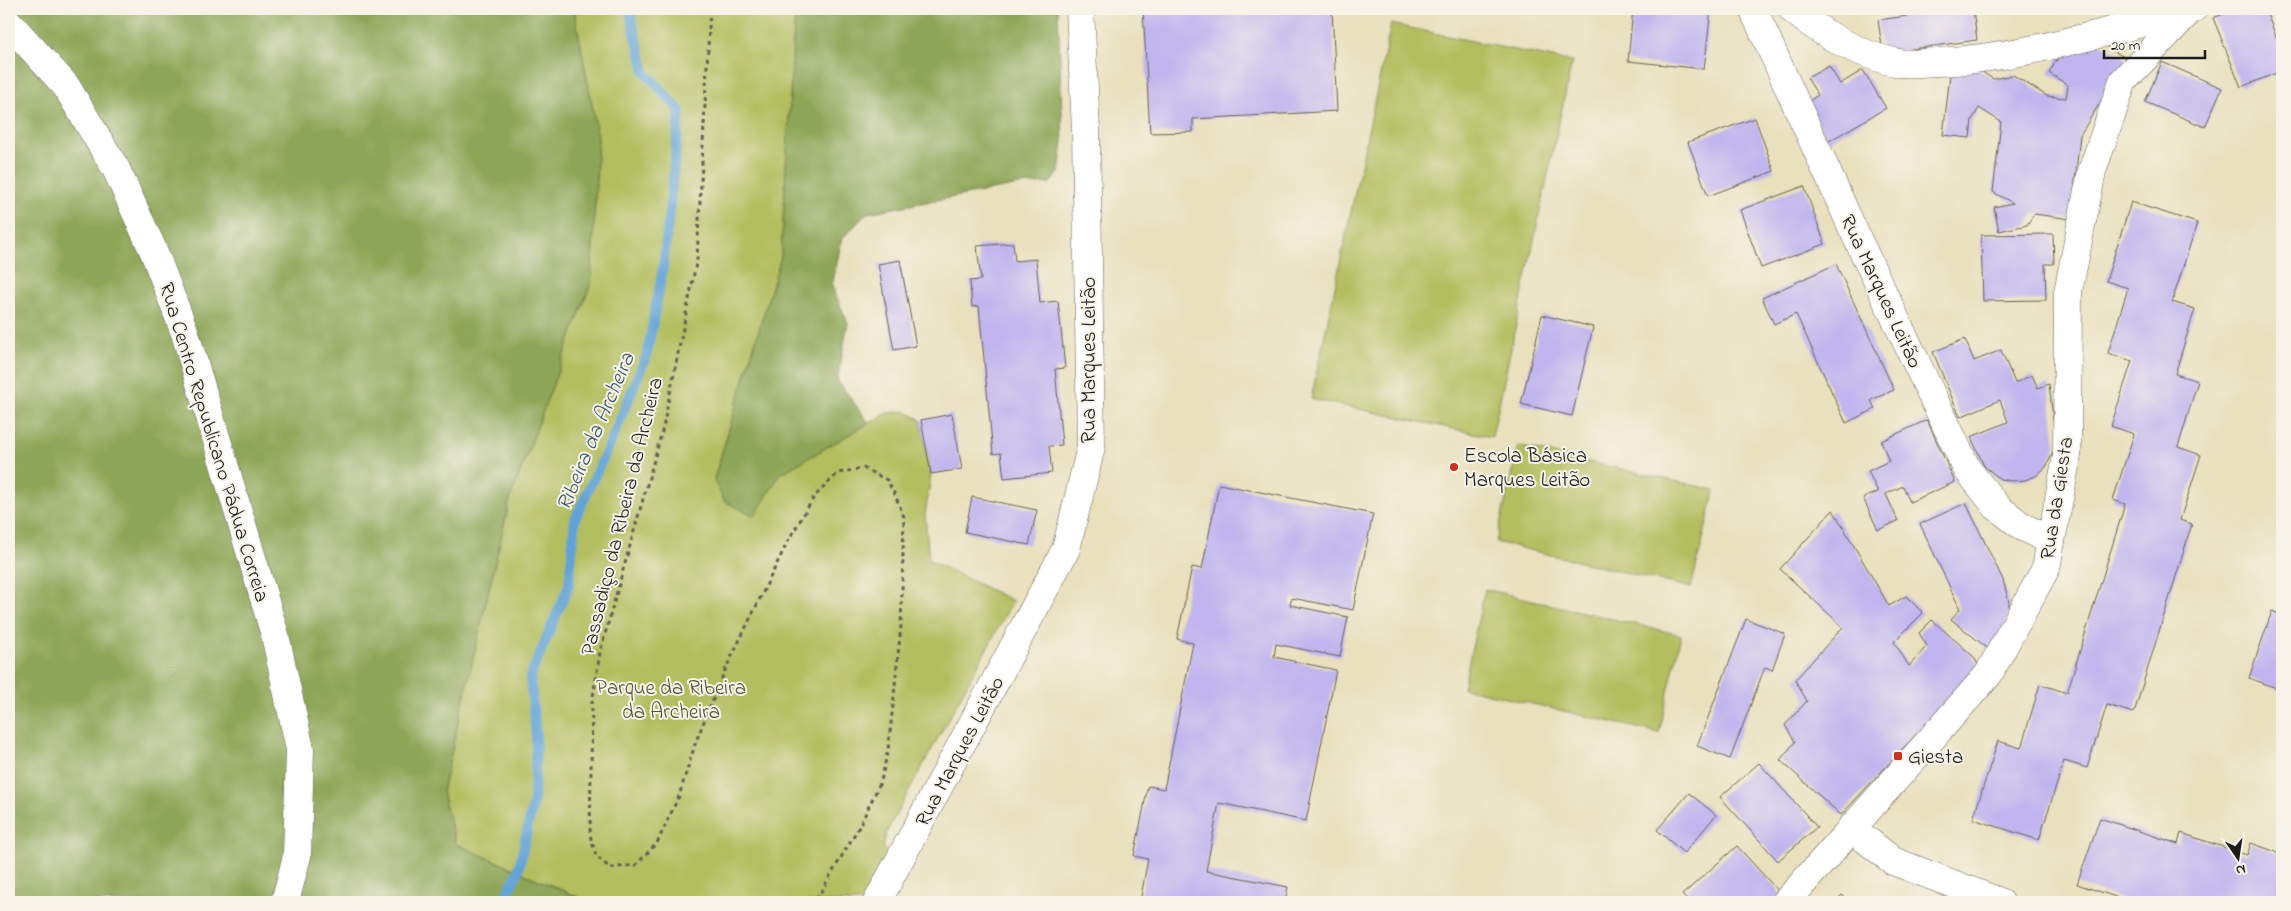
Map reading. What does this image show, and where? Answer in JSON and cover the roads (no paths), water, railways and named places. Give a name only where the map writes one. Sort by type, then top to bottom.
[{"type":"street","name":"Rua Marques Leitão","points":[[880,901],[1066,549],[1091,447],[1086,130],[1080,9]]},
{"type":"street","name":"Rua Marques Leitão","points":[[1753,9],[1857,238],[1967,469],[1997,507],[2023,527],[2052,541]]},
{"type":"street","points":[[1792,9],[1803,18],[1861,53],[1900,64],[1960,61],[2024,50],[2191,10]]},
{"type":"street","name":"Rua da Giesta","points":[[1786,902],[1988,676],[2046,568],[2067,456],[2068,292],[2092,171],[2124,81],[2191,10]]},
{"type":"street","name":"Rua Centro Republicano Pádua Correia","points":[[9,23],[66,86],[116,169],[154,252],[185,333],[275,636],[300,749],[297,856],[285,902]]},
{"type":"street","points":[[1851,828],[1893,861],[2000,902]]},
{"type":"waterway","name":"Ribeira da Archeira","points":[[503,902],[518,872],[534,799],[536,736],[530,677],[569,585],[575,519],[612,439],[647,354],[663,268],[680,111],[645,72],[629,9]]},
{"type":"place","name":"Escola Básica Marques Leitão","points":[[1454,467]]},
{"type":"place","name":"Giesta","points":[[1898,756]]},
{"type":"park label","name":"Parque da Ribeira da Archeira","points":[[671,699]]}]
